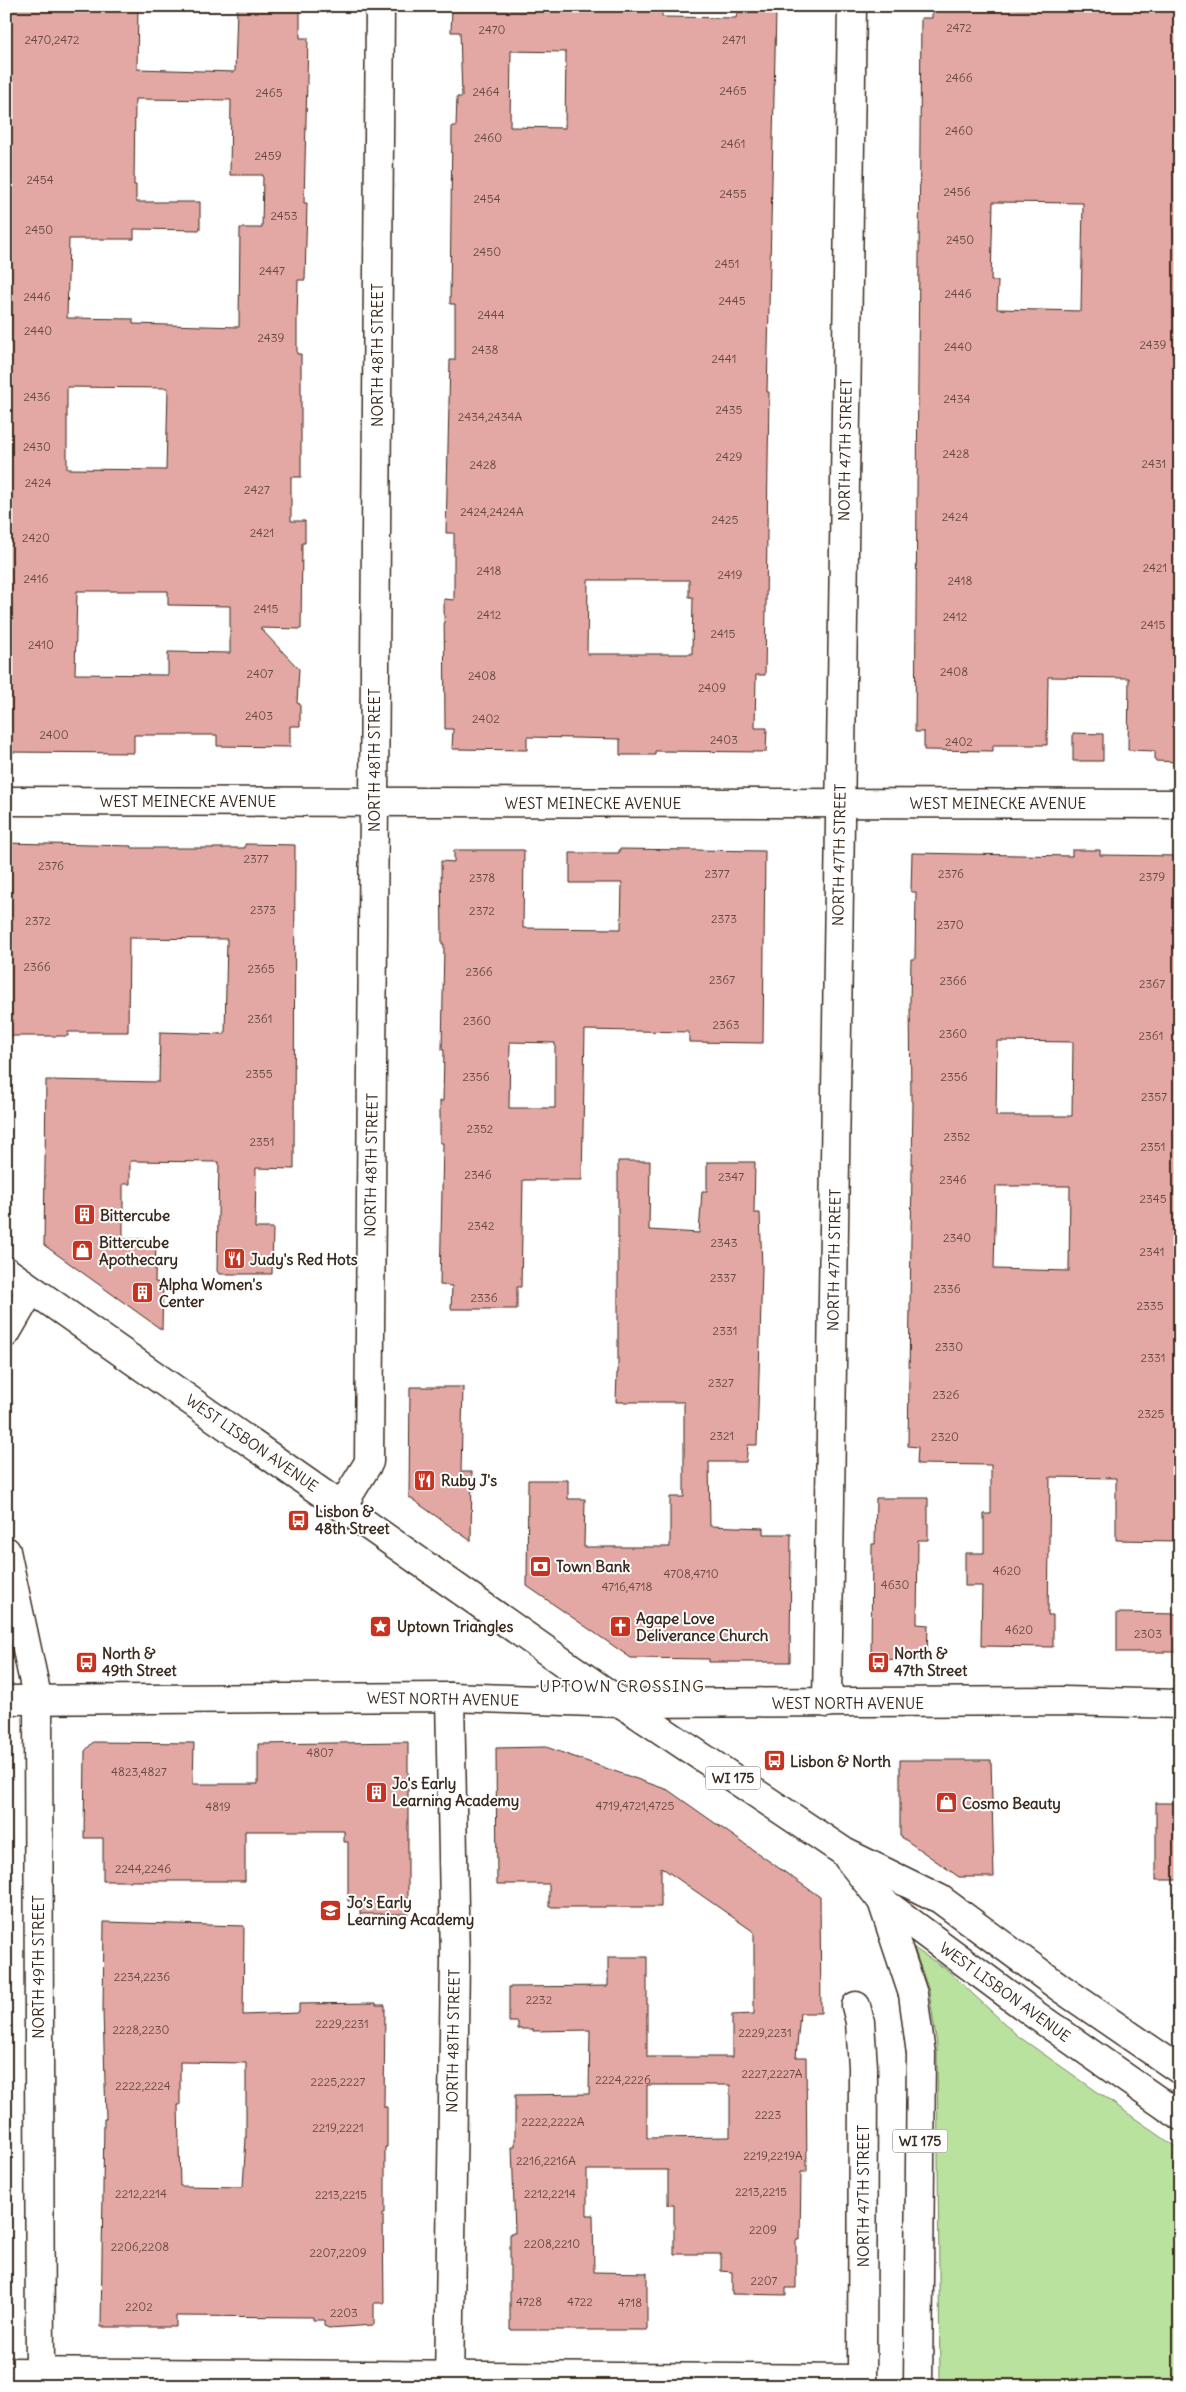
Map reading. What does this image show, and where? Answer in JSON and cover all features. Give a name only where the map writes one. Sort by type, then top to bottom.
[{"type":"main road","name":"NORTH 48TH STREET","points":[[342,1506],[368,1462],[380,6]]},
{"type":"main road","name":"NORTH 47TH STREET","points":[[827,1704],[852,6]]},
{"type":"main road","name":"WEST MEINECKE AVENUE","points":[[6,801],[1180,804]]},
{"type":"main road","name":"WEST LISBON AVENUE","points":[[6,1271],[621,1703],[844,1852],[940,1899],[1062,1989],[1180,2070]]},
{"type":"main road","points":[[6,1333],[31,1290]]},
{"type":"main road","name":"NORTH 49TH STREET","points":[[6,1551],[38,1700],[40,2380]]},
{"type":"main road","name":"NORTH 48TH STREET","points":[[449,2381],[455,1935],[450,1697]]},
{"type":"main road","name":"WEST NORTH AVENUE","points":[[6,1700],[450,1697],[621,1703],[1064,1702],[1180,1704]]},
{"type":"main road","name":"WEST LISBON AVENUE","points":[[844,1852],[882,1901],[1037,2016],[1180,2116]]},
{"type":"main road","name":"WI 175","points":[[882,1901],[913,1994],[921,2054],[918,2386]]},
{"type":"main road","name":"NORTH 47TH STREET","points":[[856,2006],[860,2022],[863,2059],[862,2382]]},
{"type":"main road","points":[[6,2372],[40,2380],[862,2382]]},
{"type":"green space","points":[[914,1948],[946,1969],[1018,2036],[1180,2150],[1180,2386],[940,2386],[937,2045],[929,1991]]},
{"type":"building","points":[[108,6],[138,6],[137,69],[235,72],[237,8],[300,8],[300,38],[308,38],[304,203],[307,203],[305,280],[298,280],[297,320],[297,354],[301,354],[301,477],[291,477],[291,521],[305,521],[305,543],[302,543],[301,629],[260,628],[299,669],[297,703],[300,704],[300,726],[290,726],[290,747],[217,746],[217,735],[134,735],[134,753],[6,752],[6,191],[10,191],[10,136],[6,136],[6,8],[108,10]],"holes":[[[135,99],[231,100],[230,175],[263,175],[262,228],[240,228],[239,327],[133,324],[133,319],[67,318],[69,239],[134,239],[134,229],[200,230],[200,202],[136,202],[136,185],[134,185]],[[67,387],[168,388],[166,470],[67,469]],[[77,591],[168,591],[168,605],[230,606],[230,653],[168,652],[168,675],[75,674]]]},
{"type":"building","points":[[565,6],[662,6],[662,17],[736,18],[737,12],[776,12],[767,392],[769,392],[765,675],[756,675],[755,728],[767,728],[766,752],[655,751],[655,755],[620,755],[620,739],[527,737],[527,750],[452,749],[453,729],[445,729],[444,599],[454,600],[454,533],[446,533],[450,360],[455,360],[455,304],[450,304],[452,126],[456,126],[457,97],[462,97],[460,32],[451,32],[452,9],[565,11]],"holes":[[[511,51],[566,52],[565,128],[510,127]],[[588,580],[689,580],[689,597],[693,597],[692,654],[587,654]]]},
{"type":"building","points":[[932,7],[1083,10],[1083,7],[1180,8],[1180,750],[1178,750],[1178,762],[1155,761],[1155,751],[1128,750],[1129,678],[1048,677],[1047,745],[993,745],[993,751],[924,750],[924,732],[915,732],[921,18],[932,18]],"holes":[[[993,202],[1083,203],[1081,311],[997,309],[998,281],[991,281]]]},
{"type":"building","points":[[1073,733],[1103,734],[1103,761],[1073,761]]},
{"type":"building","points":[[6,843],[131,846],[131,848],[245,848],[245,844],[295,845],[294,1169],[256,1168],[255,1228],[273,1228],[272,1274],[219,1274],[217,1271],[219,1162],[130,1161],[130,1184],[123,1184],[123,1239],[156,1239],[155,1282],[163,1283],[162,1330],[44,1245],[46,1080],[159,1082],[160,1032],[225,1034],[227,939],[129,938],[128,1032],[68,1032],[68,1036],[6,1036]]},
{"type":"building","points":[[619,849],[765,851],[763,1043],[689,1042],[689,1032],[585,1030],[582,1180],[523,1180],[521,1287],[517,1287],[517,1309],[451,1309],[452,1286],[440,1285],[443,1143],[440,1143],[440,1101],[443,1101],[444,1050],[442,1050],[444,944],[442,944],[441,861],[454,862],[454,850],[524,850],[523,928],[621,929],[622,883],[570,883],[570,853],[619,853]],"holes":[[[510,1042],[555,1043],[555,1108],[509,1108]]]},
{"type":"building","points":[[1072,850],[1100,850],[1100,855],[1180,856],[1180,1541],[1116,1540],[1116,1478],[1050,1477],[1048,1615],[1053,1615],[1053,1647],[981,1646],[982,1586],[965,1586],[965,1553],[984,1553],[984,1514],[991,1514],[991,1465],[917,1464],[918,1447],[908,1446],[913,1101],[911,1101],[910,1001],[911,959],[915,959],[916,892],[911,892],[912,853],[1072,856]],"holes":[[[997,1041],[1073,1042],[1072,1116],[996,1116]],[[996,1186],[1070,1186],[1069,1271],[994,1269]]]},
{"type":"building","points":[[618,1161],[650,1161],[649,1230],[699,1233],[702,1191],[707,1191],[707,1162],[755,1162],[754,1213],[760,1213],[762,1268],[757,1445],[748,1445],[746,1462],[709,1462],[710,1526],[763,1528],[763,1534],[791,1534],[790,1662],[709,1662],[709,1659],[631,1658],[527,1586],[528,1480],[568,1480],[568,1499],[585,1499],[584,1547],[670,1547],[670,1497],[684,1497],[684,1402],[616,1402],[618,1373]]},
{"type":"building","points":[[410,1387],[463,1387],[461,1472],[472,1472],[471,1541],[409,1497]]},
{"type":"building","points":[[876,1498],[928,1498],[928,1540],[918,1540],[917,1624],[928,1625],[927,1660],[871,1659],[872,1544],[875,1544]]},
{"type":"building","points":[[1117,1613],[1180,1614],[1180,1652],[1117,1652]]},
{"type":"building","points":[[93,1742],[194,1743],[193,1784],[258,1784],[258,1744],[408,1742],[408,1914],[360,1914],[360,1901],[348,1901],[348,1842],[344,1842],[344,1831],[245,1831],[245,1881],[103,1881],[103,1838],[84,1838],[85,1751]]},
{"type":"building","points":[[546,1747],[668,1790],[820,1897],[821,2013],[800,2013],[796,2057],[806,2057],[807,2172],[801,2172],[800,2240],[796,2240],[796,2288],[786,2288],[786,2295],[732,2294],[732,2272],[721,2271],[721,2254],[674,2254],[674,2205],[668,2205],[668,2170],[587,2170],[587,2215],[593,2215],[594,2272],[647,2273],[647,2330],[510,2330],[510,2233],[515,2233],[512,2147],[515,2147],[515,2095],[589,2094],[590,2030],[533,2031],[533,2029],[518,2029],[518,2022],[509,2022],[509,1987],[608,1986],[608,1957],[647,1957],[647,2057],[732,2057],[732,2015],[754,2014],[754,1932],[661,1867],[661,1907],[549,1907],[549,1884],[497,1884],[496,1748]],"holes":[[[647,2085],[730,2085],[730,2137],[647,2138]]]},
{"type":"building","name":"Cosmo Beauty","points":[[900,1760],[991,1760],[994,1877],[959,1877],[900,1836]]},
{"type":"building","points":[[1156,1803],[1180,1803],[1180,1880],[1156,1880]]},
{"type":"building","points":[[104,1922],[244,1926],[243,2015],[299,2013],[299,2004],[376,2003],[376,2005],[385,2005],[384,2107],[387,2107],[387,2147],[385,2147],[385,2213],[383,2213],[384,2303],[374,2303],[374,2325],[329,2328],[324,2326],[324,2320],[313,2320],[313,2317],[176,2316],[176,2327],[101,2327],[104,2119],[106,2119],[103,2010]],"holes":[[[180,2062],[246,2063],[246,2138],[243,2187],[180,2186],[178,2105],[180,2105]]]},
{"type":"place","name":"Bittercube","points":[[84,1215]]},
{"type":"place","name":"Bittercube Apothecary","points":[[83,1251]]},
{"type":"place","name":"Judy's Red Hots","points":[[234,1259]]},
{"type":"place","name":"Alpha Women's Center","points":[[143,1293]]},
{"type":"place","name":"Ruby J's","points":[[425,1480]]},
{"type":"place","name":"Lisbon & 48th Street","points":[[299,1520]]},
{"type":"place","name":"Town Bank","points":[[540,1566]]},
{"type":"place","name":"Uptown Triangles","points":[[381,1626]]},
{"type":"place","name":"Agape Love Deliverance Church","points":[[620,1627]]},
{"type":"place","name":"North & 49th Street","points":[[86,1662]]},
{"type":"place","name":"North & 47th Street","points":[[878,1662]]},
{"type":"place","name":"Lisbon & North","points":[[774,1761]]},
{"type":"place","name":"Jo's Early Learning Academy","points":[[376,1792]]},
{"type":"place","name":"Cosmo Beauty","points":[[946,1803]]},
{"type":"place","name":"Jo’s Early Learning Academy","points":[[331,1911]]},
{"type":"district","name":"UPTOWN CROSSING","points":[[622,1686]]}]
